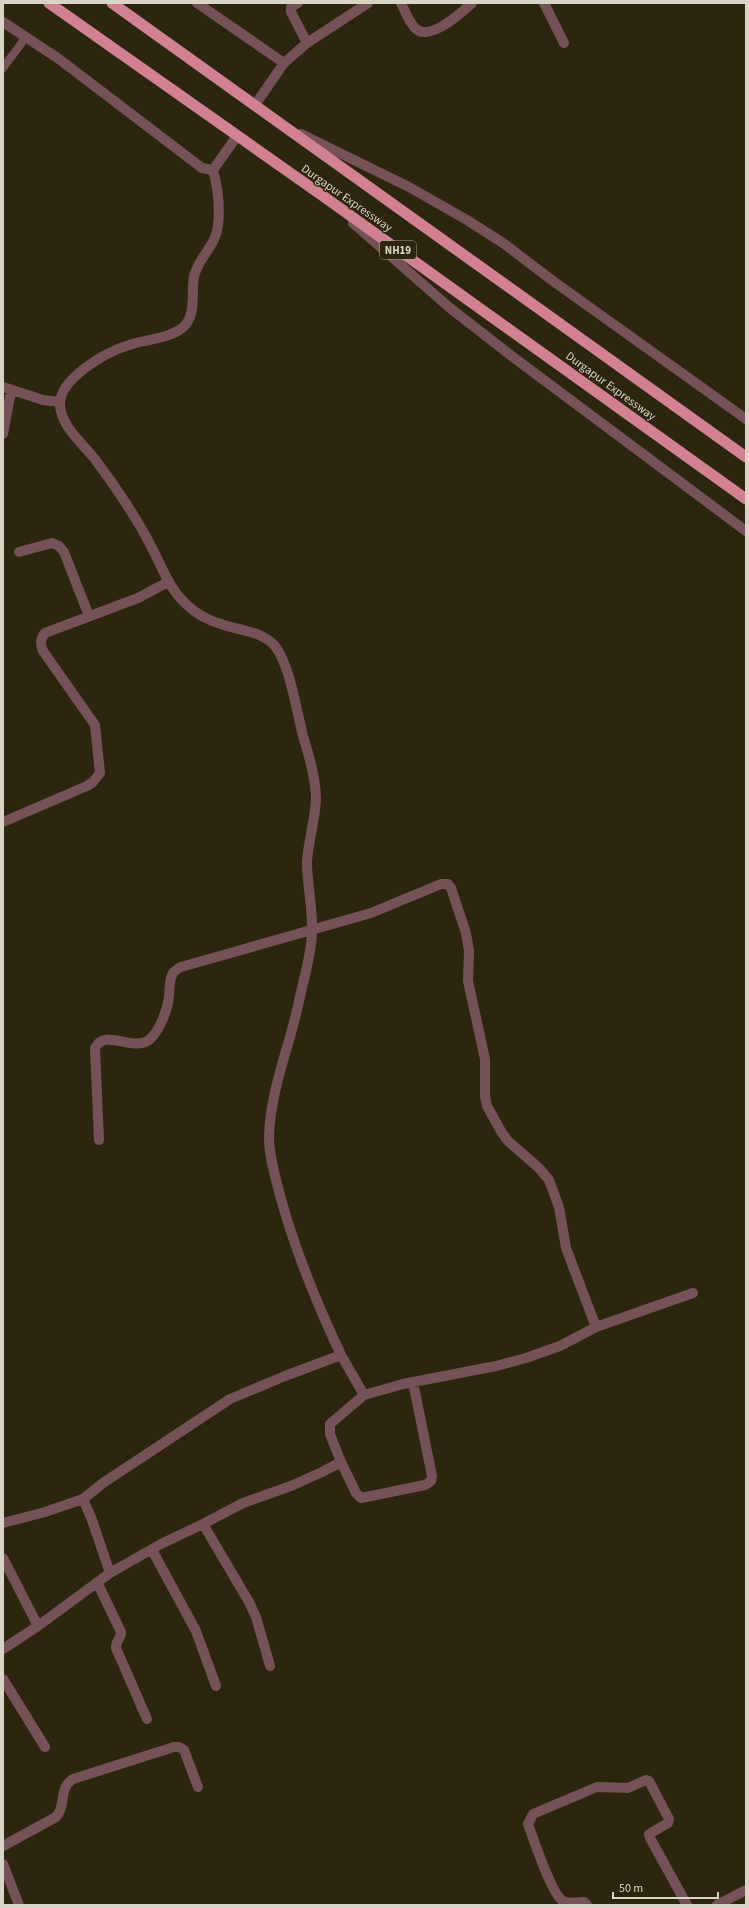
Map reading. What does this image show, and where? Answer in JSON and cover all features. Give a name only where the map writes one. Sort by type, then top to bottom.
[{"type":"highway","name":"Durgapur Expressway","points":[[49,3],[323,196],[746,499]]},
{"type":"highway","name":"Durgapur Expressway","points":[[112,3],[746,457]]},
{"type":"street","points":[[197,3],[284,63]]},
{"type":"street","points":[[298,3],[291,7],[291,12],[307,43]]},
{"type":"street","points":[[255,105],[284,63],[307,43],[368,3]]},
{"type":"street","points":[[401,3],[415,28],[422,32],[432,30],[450,22],[472,3]]},
{"type":"street","points":[[544,3],[564,43]]},
{"type":"street","points":[[3,22],[59,59],[202,168],[213,170]]},
{"type":"street","points":[[287,128],[396,181],[467,220],[503,243],[553,281],[746,419]]},
{"type":"street","points":[[237,136],[213,170],[218,203],[217,231],[194,276],[189,322],[179,331],[126,345],[109,353],[78,373],[63,392],[60,402],[62,414],[67,426],[94,457],[128,505],[152,547],[168,582],[184,603],[199,615],[223,625],[249,632],[269,641],[276,647],[286,670],[310,759],[316,796],[307,861],[312,929],[298,1005],[275,1089],[269,1136],[270,1147],[274,1173],[296,1248],[313,1294],[341,1355],[364,1396]]},
{"type":"street","points":[[323,196],[450,308],[513,357],[746,531]]},
{"type":"street","points":[[3,434],[7,389],[43,400],[60,402]]},
{"type":"street","points":[[19,552],[52,543],[59,546],[64,552],[89,616]]},
{"type":"street","points":[[3,822],[88,786],[94,782],[100,773],[95,725],[41,645],[41,639],[45,633],[138,598],[168,582]]},
{"type":"street","points":[[99,1140],[95,1053],[97,1044],[107,1039],[138,1045],[149,1040],[164,1016],[170,996],[172,973],[181,967],[371,913],[441,884],[449,885],[466,933],[469,951],[468,981],[485,1059],[484,1090],[487,1106],[508,1141],[539,1168],[549,1180],[559,1207],[566,1248],[596,1327]]},
{"type":"street","points":[[413,1382],[432,1476],[431,1481],[425,1485],[361,1498],[356,1493],[341,1462],[330,1434],[330,1424],[364,1396],[382,1389],[413,1382],[496,1366],[526,1358],[560,1346],[596,1327],[693,1293]]},
{"type":"street","points":[[3,1523],[45,1512],[83,1499],[103,1483],[230,1399],[341,1355]]},
{"type":"street","points":[[3,1649],[38,1626],[110,1573],[243,1503],[297,1483],[341,1462]]},
{"type":"street","points":[[83,1499],[92,1520],[110,1573]]},
{"type":"street","points":[[203,1524],[249,1602],[256,1617],[270,1666]]},
{"type":"street","points":[[152,1550],[196,1631],[216,1686]]},
{"type":"street","points":[[3,1558],[38,1626]]},
{"type":"street","points":[[97,1582],[121,1632],[122,1635],[117,1642],[116,1648],[147,1719]]},
{"type":"street","points":[[3,1679],[45,1747]]},
{"type":"street","points":[[3,1846],[56,1817],[63,1806],[64,1788],[67,1783],[73,1779],[174,1747],[179,1747],[184,1750],[198,1787]]},
{"type":"street","points":[[587,1905],[584,1902],[566,1902],[558,1896],[538,1854],[528,1824],[529,1818],[533,1814],[597,1787],[628,1788],[646,1780],[649,1781],[669,1819],[668,1823],[649,1834],[650,1838],[687,1905]]},
{"type":"street","points":[[3,1864],[19,1905]]},
{"type":"street","points":[[717,1905],[746,1890]]},
{"type":"lane","points":[[3,68],[26,37]]}]
